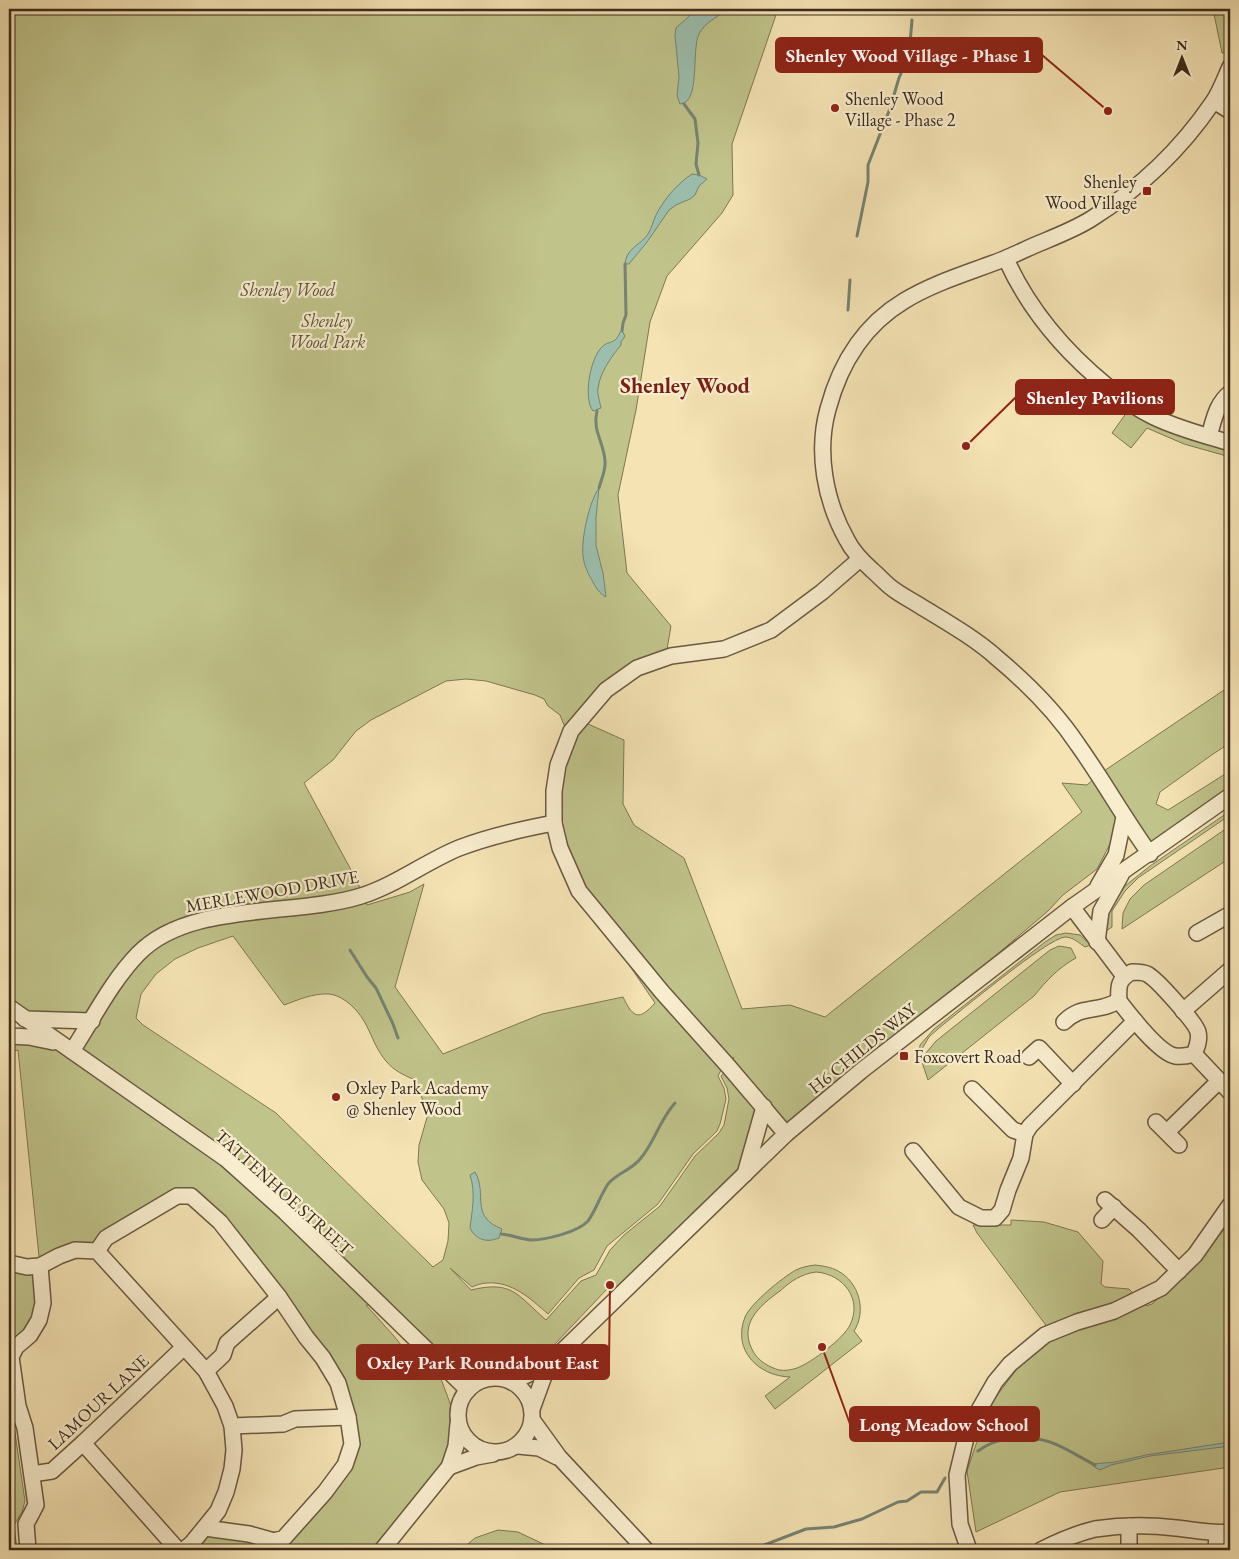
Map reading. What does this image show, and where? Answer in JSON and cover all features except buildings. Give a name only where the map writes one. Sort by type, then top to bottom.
[{"type":"street","points":[[1150,854],[1076,742],[1035,692],[995,655],[893,589],[860,559],[847,542],[833,510],[826,481],[822,446],[826,417],[837,379],[864,335],[880,319],[904,300],[946,280],[1006,259],[1088,222],[1114,204],[1164,162],[1184,140],[1214,100],[1230,67]]},
{"type":"street","points":[[1214,100],[1230,111]]},
{"type":"street","points":[[1006,259],[1029,302],[1059,341],[1082,366],[1129,403],[1152,416],[1178,427],[1230,443]]},
{"type":"street","points":[[1209,436],[1217,409],[1222,399],[1230,393]]},
{"type":"street","points":[[786,1134],[662,992],[579,891],[560,848],[554,823],[554,791],[558,765],[571,731],[606,690],[637,668],[671,656],[724,649],[771,630],[822,592],[860,559]]},
{"type":"street","name":"H6 CHILDS WAY","points":[[512,1382],[548,1365],[786,1134],[861,1071],[1096,890],[1150,854],[1230,796]]},
{"type":"street","points":[[1096,890],[1116,855],[1124,817]]},
{"type":"street","name":"MERLEWOOD DRIVE","points":[[66,1047],[92,1021],[108,994],[138,953],[166,933],[192,922],[323,904],[361,896],[396,882],[459,848],[501,834],[554,823]]},
{"type":"street","points":[[1097,942],[1101,911],[1123,872]]},
{"type":"street","points":[[1072,908],[1124,976]]},
{"type":"street","points":[[1197,933],[1229,917]]},
{"type":"street","points":[[1183,1011],[1230,970]]},
{"type":"street","points":[[1132,972],[1145,972],[1153,978],[1198,1030],[1199,1042],[1194,1054],[1185,1057],[1173,1056],[1162,1048],[1135,1021],[1119,1001],[1118,988],[1124,976],[1132,972]]},
{"type":"street","points":[[1064,1022],[1072,1014],[1082,1010],[1105,1007],[1119,1001]]},
{"type":"street","name":"TATTENHOE STREET","points":[[9,1007],[226,1159],[285,1212],[468,1390]]},
{"type":"street","points":[[25,1019],[92,1021]]},
{"type":"street","points":[[913,1151],[933,1165],[959,1207],[981,1218],[995,1218],[1002,1210],[1020,1158],[1025,1134],[1030,1126],[1135,1021]]},
{"type":"street","points":[[9,1036],[29,1037],[66,1047]]},
{"type":"street","points":[[1037,1049],[1073,1084]]},
{"type":"street","points":[[1194,1054],[1230,1092]]},
{"type":"street","points":[[1180,1145],[1162,1127],[1219,1081]]},
{"type":"street","points":[[972,1089],[1013,1130],[1025,1134]]},
{"type":"street","points":[[744,1175],[764,1108]]},
{"type":"street","points":[[97,1251],[106,1238],[177,1196],[191,1196],[220,1222],[279,1297],[306,1337],[323,1358],[338,1383],[348,1417],[352,1444],[346,1465],[284,1538],[274,1541],[249,1534],[205,1528]]},
{"type":"street","points":[[1102,1220],[1110,1204],[1139,1230],[1179,1271]]},
{"type":"street","points":[[969,1550],[960,1524],[957,1475],[966,1438],[975,1417],[995,1382],[1010,1364],[1045,1335],[1132,1303],[1161,1288],[1195,1255],[1230,1205]]},
{"type":"street","points":[[9,1263],[27,1267],[40,1266],[75,1250],[97,1251],[183,1348],[206,1371],[225,1406],[232,1426],[234,1450],[232,1469],[226,1492],[218,1511],[184,1550]]},
{"type":"street","points":[[28,1550],[26,1524],[36,1505],[25,1428],[18,1406],[12,1357],[16,1347],[30,1335],[39,1320],[43,1303],[40,1266]]},
{"type":"street","points":[[206,1371],[223,1354],[228,1343],[279,1297]]},
{"type":"street","name":"LAMOUR LANE","points":[[32,1474],[52,1470],[183,1348]]},
{"type":"street","name":"H6 CHILDS WAY","points":[[532,1415],[548,1365]]},
{"type":"street","points":[[382,1550],[444,1473],[456,1446],[458,1410],[468,1390],[477,1382],[501,1378],[512,1382],[522,1389],[529,1398],[532,1415],[530,1430],[525,1439],[518,1446],[502,1452],[476,1457],[444,1473]]},
{"type":"street","points":[[532,1415],[559,1457],[646,1550]]},
{"type":"street","points":[[232,1426],[283,1424],[295,1419],[348,1417]]},
{"type":"street","points":[[458,1421],[462,1433],[478,1449],[502,1452]]},
{"type":"street","points":[[83,1443],[178,1550]]},
{"type":"street","points":[[518,1446],[538,1448],[559,1457]]},
{"type":"street","points":[[1129,1526],[1129,1550]]},
{"type":"street","points":[[1041,1550],[1094,1530],[1129,1526],[1224,1533],[1216,1550]]},
{"type":"green space","name":"Shenley Wood Park","points":[[9,9],[778,9],[732,144],[733,195],[722,213],[667,276],[650,322],[636,410],[618,495],[627,573],[671,626],[666,655],[569,724],[564,725],[560,715],[548,706],[544,699],[535,695],[486,681],[466,679],[446,681],[371,720],[356,731],[333,760],[304,783],[357,881],[367,905],[410,892],[424,884],[395,987],[443,1054],[542,1014],[623,997],[633,1013],[640,1015],[645,1013],[655,1003],[579,891],[560,848],[554,791],[579,720],[624,740],[623,804],[634,825],[684,858],[742,1009],[790,1005],[825,1017],[1082,812],[1062,783],[1087,785],[1098,775],[1230,686],[1230,743],[1160,792],[1156,804],[1168,810],[1230,771],[1230,796],[1150,854],[1124,817],[1097,869],[1063,895],[1048,911],[786,1134],[764,1108],[744,1175],[618,1298],[608,1288],[553,1346],[532,1364],[501,1366],[458,1362],[438,1348],[431,1354],[379,1305],[366,1305],[406,1351],[410,1347],[441,1379],[453,1411],[453,1436],[445,1460],[377,1550],[184,1550],[205,1528],[284,1538],[352,1443],[338,1383],[191,1196],[97,1251],[40,1266],[18,1050],[9,1052],[9,1036],[72,1051],[92,1021],[25,1019],[9,1007]],"holes":[[[233,936],[284,1005],[317,995],[329,994],[342,998],[354,1008],[365,1023],[380,1053],[389,1064],[399,1072],[415,1080],[428,1114],[419,1145],[418,1162],[422,1180],[444,1209],[449,1223],[448,1241],[443,1260],[433,1267],[276,1113],[143,1025],[136,1018],[141,994],[156,974],[175,959],[198,948]],[[734,1057],[729,1067],[721,1076],[727,1088],[729,1099],[724,1125],[719,1133],[695,1156],[660,1206],[624,1235],[610,1250],[596,1275],[581,1281],[546,1320],[521,1297],[506,1289],[485,1287],[471,1290],[450,1268],[472,1287],[483,1283],[496,1283],[513,1288],[528,1297],[548,1314],[579,1278],[594,1270],[607,1246],[658,1204],[693,1154],[717,1131],[726,1099],[724,1088],[718,1076],[721,1070]]]},
{"type":"green space","points":[[1213,9],[1230,9],[1230,51],[1222,53]]},
{"type":"green space","points":[[1132,405],[1230,443],[1230,457],[1184,444],[1147,428],[1131,448],[1112,433]]},
{"type":"green space","points":[[1230,811],[1230,815],[1138,878],[1125,891],[1112,911],[1112,927],[1106,931],[1110,908],[1125,886],[1150,866]]},
{"type":"green space","points":[[1230,826],[1230,858],[1122,929],[1123,913],[1130,899],[1144,885]]},
{"type":"green space","points":[[1066,933],[1080,935],[1091,945],[1085,947],[1068,937],[1055,941],[1003,977],[939,1028],[929,1037],[919,1054],[920,1045],[934,1029],[1045,942],[1056,935]]},
{"type":"green space","points":[[1059,946],[1071,948],[1076,958],[1053,975],[1034,996],[928,1080],[921,1059],[936,1041],[1050,950]]},
{"type":"green space","points":[[1011,1220],[1044,1222],[1078,1232],[1103,1261],[1101,1284],[1105,1287],[1129,1289],[1146,1306],[1152,1304],[1201,1258],[1230,1222],[1230,1467],[1060,1492],[976,1532],[967,1471],[989,1406],[1048,1328],[973,1225],[1011,1225]]},
{"type":"green space","points":[[9,1263],[40,1266],[33,1325],[9,1345]]},
{"type":"green space","points":[[815,1265],[835,1270],[845,1276],[856,1290],[859,1298],[860,1315],[854,1331],[862,1341],[775,1409],[765,1396],[790,1377],[768,1372],[751,1359],[745,1350],[742,1340],[745,1317],[760,1298],[783,1278],[798,1269]],"holes":[[[816,1272],[835,1277],[842,1283],[852,1297],[853,1315],[847,1330],[826,1350],[797,1368],[779,1370],[765,1364],[756,1356],[749,1343],[749,1325],[753,1317],[765,1303],[796,1278]]]},
{"type":"green space","points":[[9,1392],[25,1501],[22,1512],[14,1525],[17,1550],[9,1550]]},
{"type":"green space","points":[[498,1530],[518,1532],[556,1550],[461,1550],[475,1538]]},
{"type":"shaded area","points":[[697,9],[728,9],[708,23],[699,34],[691,95],[687,101],[680,104],[677,96],[679,77],[676,28]]},
{"type":"shaded area","points":[[692,174],[707,179],[699,186],[695,195],[669,210],[647,242],[629,264],[625,264],[631,250],[648,234],[659,209],[667,198],[681,182]]},
{"type":"shaded area","points":[[622,331],[625,336],[621,345],[607,365],[599,382],[598,393],[601,408],[593,411],[588,397],[588,389],[594,361],[601,348],[614,341]]},
{"type":"shaded area","points":[[599,488],[596,546],[603,573],[606,597],[601,594],[591,579],[583,556],[586,521],[595,494]]},
{"type":"shaded area","points":[[475,1172],[479,1180],[482,1211],[492,1224],[502,1229],[499,1238],[486,1240],[479,1238],[470,1228],[473,1195],[470,1175]]},
{"type":"shaded area","points":[[1230,1442],[1230,1446],[1150,1456],[1111,1465],[1100,1470],[1093,1466],[1094,1464]]},
{"type":"waterway","points":[[891,105],[899,78],[909,55],[912,20]]},
{"type":"waterway","points":[[684,104],[695,119],[698,143],[696,164],[699,175]]},
{"type":"waterway","points":[[857,236],[868,182],[868,165],[891,106]]},
{"type":"waterway","points":[[622,331],[626,315],[625,264]]},
{"type":"waterway","points":[[848,310],[850,280]]},
{"type":"waterway","points":[[597,411],[596,425],[605,464],[599,488]]},
{"type":"waterway","points":[[350,950],[376,988],[398,1038]]},
{"type":"waterway","points":[[501,1234],[537,1240],[561,1235],[583,1225],[591,1217],[608,1184],[641,1158],[675,1103]]},
{"type":"waterway","points":[[978,1451],[991,1443],[1004,1440],[1014,1438],[1038,1439],[1066,1449],[1095,1465]]},
{"type":"waterway","points":[[751,1550],[806,1529],[834,1527],[862,1519],[898,1502],[907,1501],[921,1492],[937,1492],[945,1478]]},
{"type":"place","name":"Shenley Wood Village - Phase 2","points":[[835,108]]},
{"type":"place","name":"Shenley Wood Village - Phase 1","points":[[1108,111]]},
{"type":"place","name":"Shenley Wood Village","points":[[1147,191]]},
{"type":"place","name":"Shenley Pavilions","points":[[966,446]]},
{"type":"place","name":"Foxcovert Road","points":[[904,1056]]},
{"type":"place","name":"Oxley Park Academy @ Shenley Wood","points":[[336,1097]]},
{"type":"place","name":"Oxley Park Roundabout East","points":[[610,1285]]},
{"type":"place","name":"Long Meadow School","points":[[822,1347]]},
{"type":"district","name":"Shenley Wood","points":[[685,385]]}]
